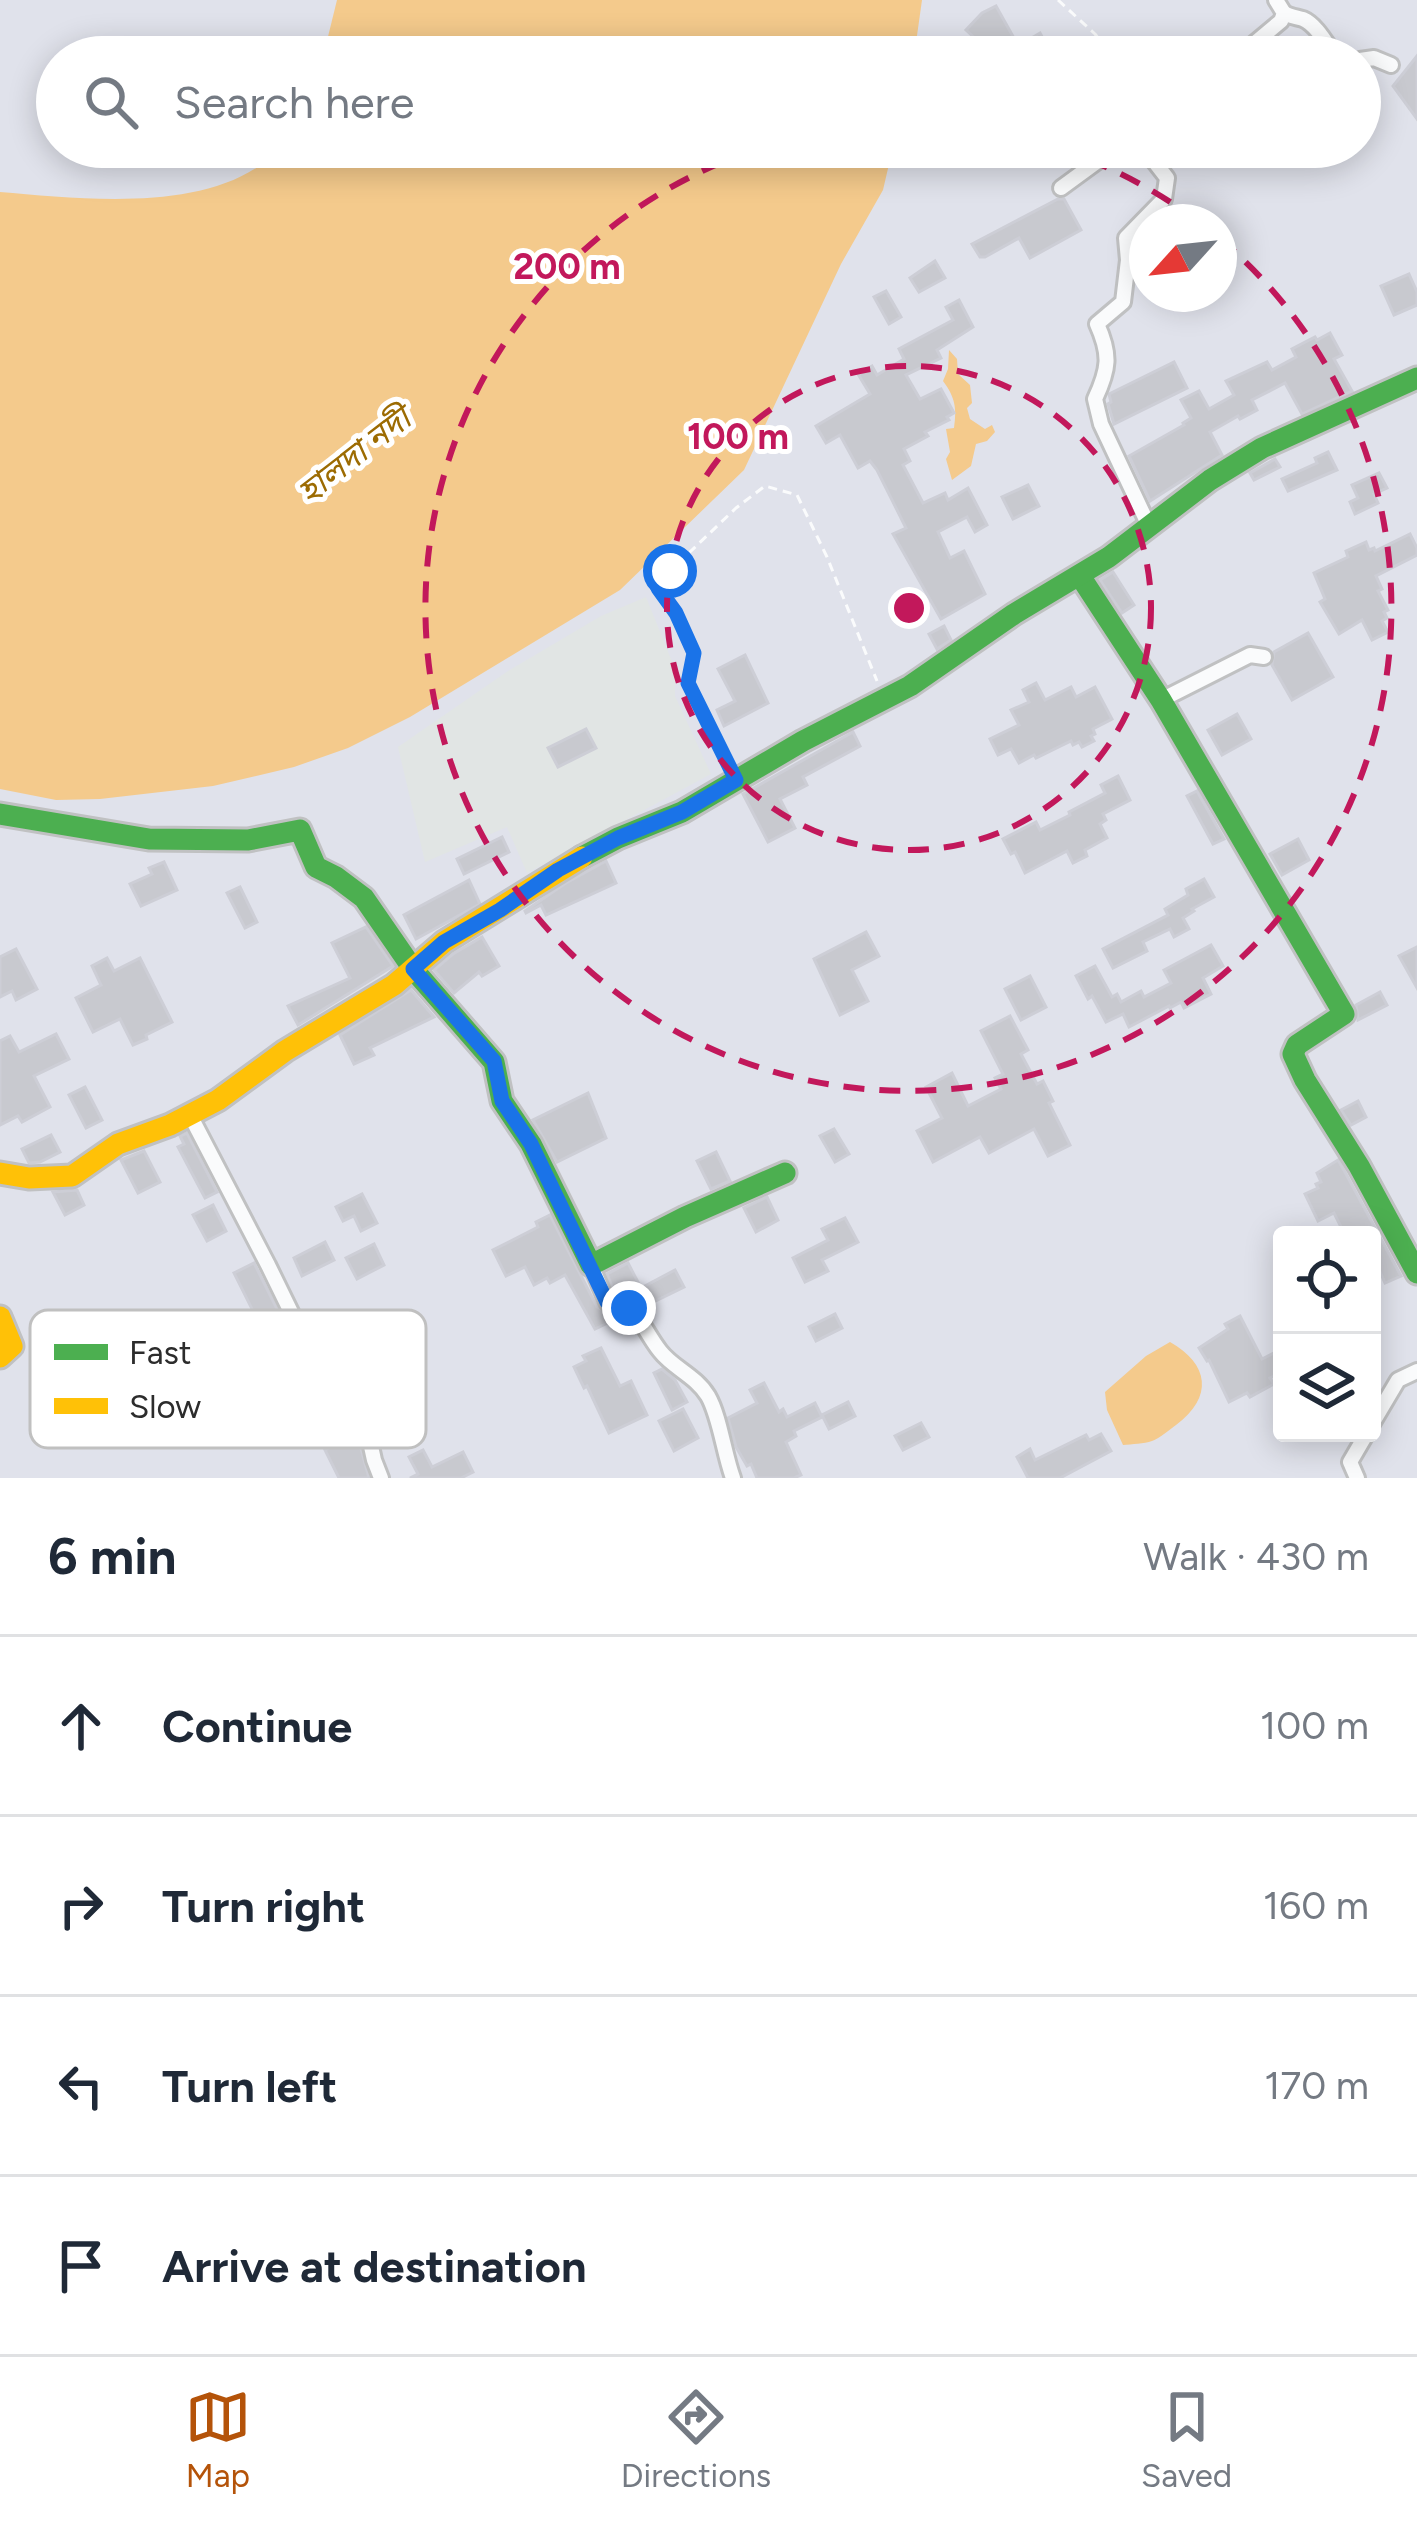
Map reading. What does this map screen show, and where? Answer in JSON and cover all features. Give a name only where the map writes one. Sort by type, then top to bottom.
[{"type":"street","points":[[1263,36],[1281,21],[1280,6]]},
{"type":"street","points":[[1280,6],[1294,19],[1313,26],[1320,36]]},
{"type":"street","points":[[1381,61],[1391,65]]},
{"type":"street","points":[[1061,188],[1088,168]]},
{"type":"street","points":[[1149,526],[1101,424],[1095,399],[1106,375],[1107,346],[1097,324],[1123,302],[1126,238],[1164,199],[1167,178],[1159,168]]},
{"type":"street","points":[[0,1173],[29,1178],[72,1176],[118,1144],[218,1100],[285,1051],[394,985],[444,942],[558,870],[682,812],[803,741],[910,686],[1014,614],[1109,557],[1210,480],[1262,448],[1417,378]]},
{"type":"street","points":[[1080,576],[1161,700],[1345,1014],[1297,1045],[1293,1054],[1417,1274]]},
{"type":"street","points":[[1161,700],[1250,655],[1264,657]]},
{"type":"street","points":[[0,814],[149,838],[248,840],[300,830],[316,867],[364,898],[413,969],[494,1061],[502,1101],[531,1144],[607,1302],[629,1308],[646,1326],[661,1354],[709,1398],[733,1478]]},
{"type":"street","points":[[190,1115],[290,1310]]},
{"type":"street","points":[[592,1265],[784,1173]]},
{"type":"street","points":[[0,1317],[12,1346],[0,1357]]},
{"type":"street","points":[[1381,1408],[1398,1379],[1417,1371]]},
{"type":"street","points":[[1357,1478],[1350,1462],[1361,1442]]},
{"type":"street","points":[[371,1448],[381,1478]]},
{"type":"path","points":[[1058,0],[1097,36]]},
{"type":"path","points":[[736,780],[688,683],[694,653],[676,613],[658,588],[736,508],[765,486],[797,495],[878,683],[889,697]]},
{"type":"shaded area","points":[[646,597],[675,669],[675,696],[711,774],[527,873],[507,827],[425,862],[398,747],[508,671],[601,616]]},
{"type":"water","points":[[337,0],[922,0],[917,36],[328,36]]},
{"type":"water","name":"হালদা নদী","points":[[888,168],[883,190],[841,264],[744,470],[620,590],[410,717],[348,748],[294,767],[213,786],[100,799],[56,800],[0,789],[0,192],[149,198],[223,184],[255,169]]},
{"type":"water","points":[[949,350],[957,359],[958,374],[970,385],[970,419],[985,429],[992,425],[995,432],[976,444],[971,466],[952,480],[946,429],[954,428],[955,409],[943,381]]},
{"type":"water","points":[[1170,1342],[1199,1371],[1202,1381],[1197,1403],[1158,1438],[1123,1445],[1107,1410],[1105,1392]]},
{"type":"building","points":[[996,6],[1013,36],[972,36],[966,30]]},
{"type":"building","points":[[1417,56],[1417,119],[1393,86]]},
{"type":"building","points":[[1064,199],[1081,230],[1030,258],[1019,238],[980,257],[972,244]]},
{"type":"building","points":[[935,261],[945,278],[919,292],[910,278]]},
{"type":"building","points":[[1409,274],[1417,305],[1394,315],[1381,286]]},
{"type":"building","points":[[886,291],[901,317],[889,324],[874,297]]},
{"type":"building","points":[[959,300],[973,327],[937,350],[941,358],[906,375],[920,399],[941,389],[954,413],[904,449],[910,461],[903,465],[923,503],[945,493],[948,500],[968,488],[987,525],[975,532],[967,517],[938,532],[950,558],[964,551],[985,594],[941,619],[893,534],[906,528],[877,470],[870,461],[858,468],[840,435],[826,443],[816,426],[870,394],[858,374],[872,366],[877,375],[904,359],[899,349],[953,320],[946,307]]},
{"type":"building","points":[[1330,333],[1342,355],[1334,359],[1352,391],[1302,414],[1285,383],[1252,400],[1257,410],[1210,432],[1222,455],[1150,501],[1129,456],[1191,418],[1181,400],[1199,391],[1209,409],[1234,395],[1226,381],[1267,362],[1272,370],[1296,357],[1292,349]]},
{"type":"building","points":[[1174,362],[1187,388],[1114,424],[1109,394]]},
{"type":"building","points":[[1328,452],[1337,470],[1288,491],[1282,479],[1317,463],[1315,458]]},
{"type":"building","points":[[1275,459],[1280,467],[1254,480],[1250,473]]},
{"type":"building","points":[[1379,473],[1387,488],[1374,494],[1378,503],[1355,514],[1350,502],[1358,498],[1352,485]]},
{"type":"building","points":[[1028,485],[1039,506],[1013,519],[1002,497]]},
{"type":"building","points":[[1410,534],[1417,555],[1376,576],[1388,610],[1382,621],[1388,632],[1372,640],[1362,620],[1339,634],[1320,602],[1325,599],[1314,573],[1348,557],[1346,551],[1366,542],[1375,551]]},
{"type":"building","points":[[1113,572],[1134,605],[1122,613],[1100,580]]},
{"type":"building","points":[[944,626],[951,640],[937,649],[929,634]]},
{"type":"building","points":[[1308,633],[1333,677],[1292,700],[1272,665],[1274,652]]},
{"type":"building","points":[[745,655],[768,703],[724,726],[717,710],[735,701],[718,669]]},
{"type":"building","points":[[1036,683],[1045,700],[1071,687],[1076,697],[1095,687],[1112,719],[1093,729],[1094,741],[1082,747],[1071,741],[1019,763],[1011,749],[998,755],[990,739],[1019,725],[1011,710],[1029,702],[1023,690]]},
{"type":"building","points":[[1237,714],[1251,739],[1222,755],[1208,730]]},
{"type":"building","points":[[586,729],[596,748],[558,767],[548,748]]},
{"type":"building","points":[[853,732],[860,746],[803,777],[807,785],[780,799],[795,828],[768,842],[743,794]]},
{"type":"building","points":[[1118,776],[1130,800],[1103,814],[1106,820],[1100,824],[1107,838],[1073,863],[1067,851],[1025,873],[1003,839],[1036,822],[1040,830],[1070,815],[1105,793],[1101,785]]},
{"type":"building","points":[[1197,791],[1224,839],[1213,844],[1187,796]]},
{"type":"building","points":[[502,837],[509,852],[464,874],[457,859]]},
{"type":"building","points":[[1298,839],[1309,860],[1282,875],[1270,854]]},
{"type":"building","points":[[606,861],[616,883],[546,915],[541,905],[526,913],[566,883]]},
{"type":"building","points":[[164,862],[177,890],[141,906],[130,884]]},
{"type":"building","points":[[1204,879],[1214,897],[1183,918],[1189,929],[1174,937],[1170,929],[1143,942],[1147,951],[1113,968],[1103,949],[1168,915],[1165,909]]},
{"type":"building","points":[[469,880],[480,904],[416,939],[404,915]]},
{"type":"building","points":[[240,887],[257,922],[245,928],[227,893]]},
{"type":"building","points":[[366,927],[393,966],[298,1025],[288,1006],[350,978],[332,943]]},
{"type":"building","points":[[866,932],[879,956],[852,970],[868,1001],[840,1015],[814,959]]},
{"type":"building","points":[[482,937],[499,966],[482,976],[479,972],[454,993],[434,970]]},
{"type":"building","points":[[1211,945],[1223,966],[1203,978],[1211,994],[1184,1008],[1181,1002],[1169,1006],[1129,1027],[1123,1014],[1106,1022],[1076,976],[1095,966],[1112,997],[1117,994],[1121,1002],[1141,991],[1144,997],[1171,983],[1164,970]]},
{"type":"building","points":[[1417,947],[1417,988],[1399,956]]},
{"type":"building","points":[[16,949],[37,989],[16,1000],[12,991],[0,997],[0,957]]},
{"type":"building","points":[[107,958],[114,971],[140,958],[172,1022],[133,1045],[120,1019],[93,1032],[76,998],[101,985],[92,966]]},
{"type":"building","points":[[1030,976],[1046,1007],[1021,1020],[1005,989]]},
{"type":"building","points":[[411,990],[434,1017],[370,1048],[374,1055],[354,1064],[340,1035]]},
{"type":"building","points":[[1380,992],[1387,1005],[1358,1020],[1356,1005]]},
{"type":"building","points":[[1010,1016],[1028,1050],[1021,1054],[1037,1084],[1043,1081],[1070,1145],[1048,1156],[1034,1129],[989,1153],[980,1137],[933,1162],[917,1131],[942,1118],[926,1087],[952,1073],[968,1106],[1001,1089],[995,1078],[1003,1074],[981,1031]]},
{"type":"building","points":[[56,1034],[69,1059],[34,1076],[50,1107],[22,1122],[18,1116],[0,1125],[0,1041],[10,1036],[19,1052]]},
{"type":"building","points":[[85,1087],[102,1120],[86,1128],[69,1095]]},
{"type":"building","points":[[588,1093],[606,1138],[557,1162],[533,1120]]},
{"type":"building","points":[[1358,1101],[1366,1117],[1351,1125],[1341,1110]]},
{"type":"building","points":[[834,1129],[849,1154],[835,1162],[820,1136]]},
{"type":"building","points":[[187,1133],[217,1192],[205,1198],[178,1147],[184,1144],[180,1136]]},
{"type":"building","points":[[51,1135],[60,1152],[29,1163],[22,1149]]},
{"type":"building","points":[[144,1151],[160,1182],[138,1193],[121,1160]]},
{"type":"building","points":[[716,1152],[730,1181],[711,1189],[697,1161]]},
{"type":"building","points":[[1338,1160],[1374,1226],[1340,1226],[1334,1213],[1318,1221],[1305,1194],[1318,1188],[1317,1173]]},
{"type":"building","points":[[77,1190],[84,1205],[65,1215],[53,1192]]},
{"type":"building","points":[[362,1194],[377,1223],[361,1231],[354,1216],[343,1221],[336,1207]]},
{"type":"building","points":[[767,1197],[778,1220],[756,1232],[744,1208]]},
{"type":"building","points":[[213,1205],[226,1231],[207,1241],[193,1215]]},
{"type":"building","points":[[550,1215],[597,1307],[618,1318],[595,1329],[565,1275],[534,1285],[525,1267],[506,1276],[493,1250],[538,1227],[536,1222]]},
{"type":"building","points":[[845,1218],[858,1242],[822,1260],[828,1271],[805,1282],[793,1258],[828,1240],[822,1229]]},
{"type":"building","points":[[1381,1239],[1401,1276],[1385,1283],[1381,1274]]},
{"type":"building","points":[[325,1242],[334,1260],[302,1276],[294,1258]]},
{"type":"building","points":[[374,1244],[384,1265],[357,1279],[346,1258]]},
{"type":"building","points":[[254,1263],[278,1310],[252,1310],[234,1273]]},
{"type":"building","points":[[628,1263],[641,1288],[675,1270],[684,1287],[643,1307],[615,1293],[607,1274]]},
{"type":"building","points":[[835,1314],[842,1328],[816,1341],[809,1327]]},
{"type":"building","points":[[1240,1316],[1262,1359],[1273,1354],[1273,1385],[1229,1402],[1199,1348],[1228,1329],[1225,1324]]},
{"type":"building","points":[[601,1348],[620,1386],[631,1381],[647,1415],[609,1433],[574,1367],[586,1361],[583,1356]]},
{"type":"building","points":[[662,1369],[675,1380],[687,1402],[672,1410],[654,1373]]},
{"type":"building","points":[[764,1383],[779,1412],[783,1409],[787,1417],[815,1403],[822,1417],[794,1431],[796,1436],[786,1442],[801,1475],[794,1478],[757,1478],[736,1447],[728,1418],[757,1403],[750,1390]]},
{"type":"building","points":[[848,1402],[855,1416],[829,1429],[822,1415]]},
{"type":"building","points":[[683,1409],[698,1438],[674,1451],[659,1421]]},
{"type":"building","points":[[921,1423],[929,1437],[903,1450],[895,1436]]},
{"type":"building","points":[[1101,1434],[1111,1451],[1060,1478],[1028,1478],[1017,1457],[1030,1449],[1035,1460],[1086,1435],[1089,1440]]},
{"type":"building","points":[[361,1448],[369,1478],[339,1478],[325,1450]]},
{"type":"building","points":[[423,1450],[432,1467],[463,1452],[473,1472],[461,1478],[410,1478],[418,1474],[409,1457]]},
{"type":"traffic: fast","points":[[582,857],[682,812],[803,741],[910,686],[1014,614],[1109,557],[1210,480],[1262,448],[1417,378]]},
{"type":"traffic: fast","points":[[1080,576],[1161,700],[1344,1014],[1297,1045],[1293,1054],[1417,1273]]},
{"type":"traffic: fast","points":[[0,814],[149,839],[248,840],[300,830],[316,867],[364,898],[413,969],[494,1062],[502,1101],[531,1144],[591,1265],[785,1173]]},
{"type":"traffic: slow","points":[[0,1173],[29,1178],[72,1176],[118,1144],[218,1100],[285,1051],[394,985],[444,942],[582,857]]},
{"type":"traffic: slow","points":[[0,1317],[12,1346],[0,1357]]},
{"type":"route","points":[[629,1308],[607,1302],[531,1144],[502,1101],[494,1061],[413,969],[444,942],[558,870],[682,812],[736,780],[688,683],[694,653],[676,613],[658,588],[670,571]]}]
